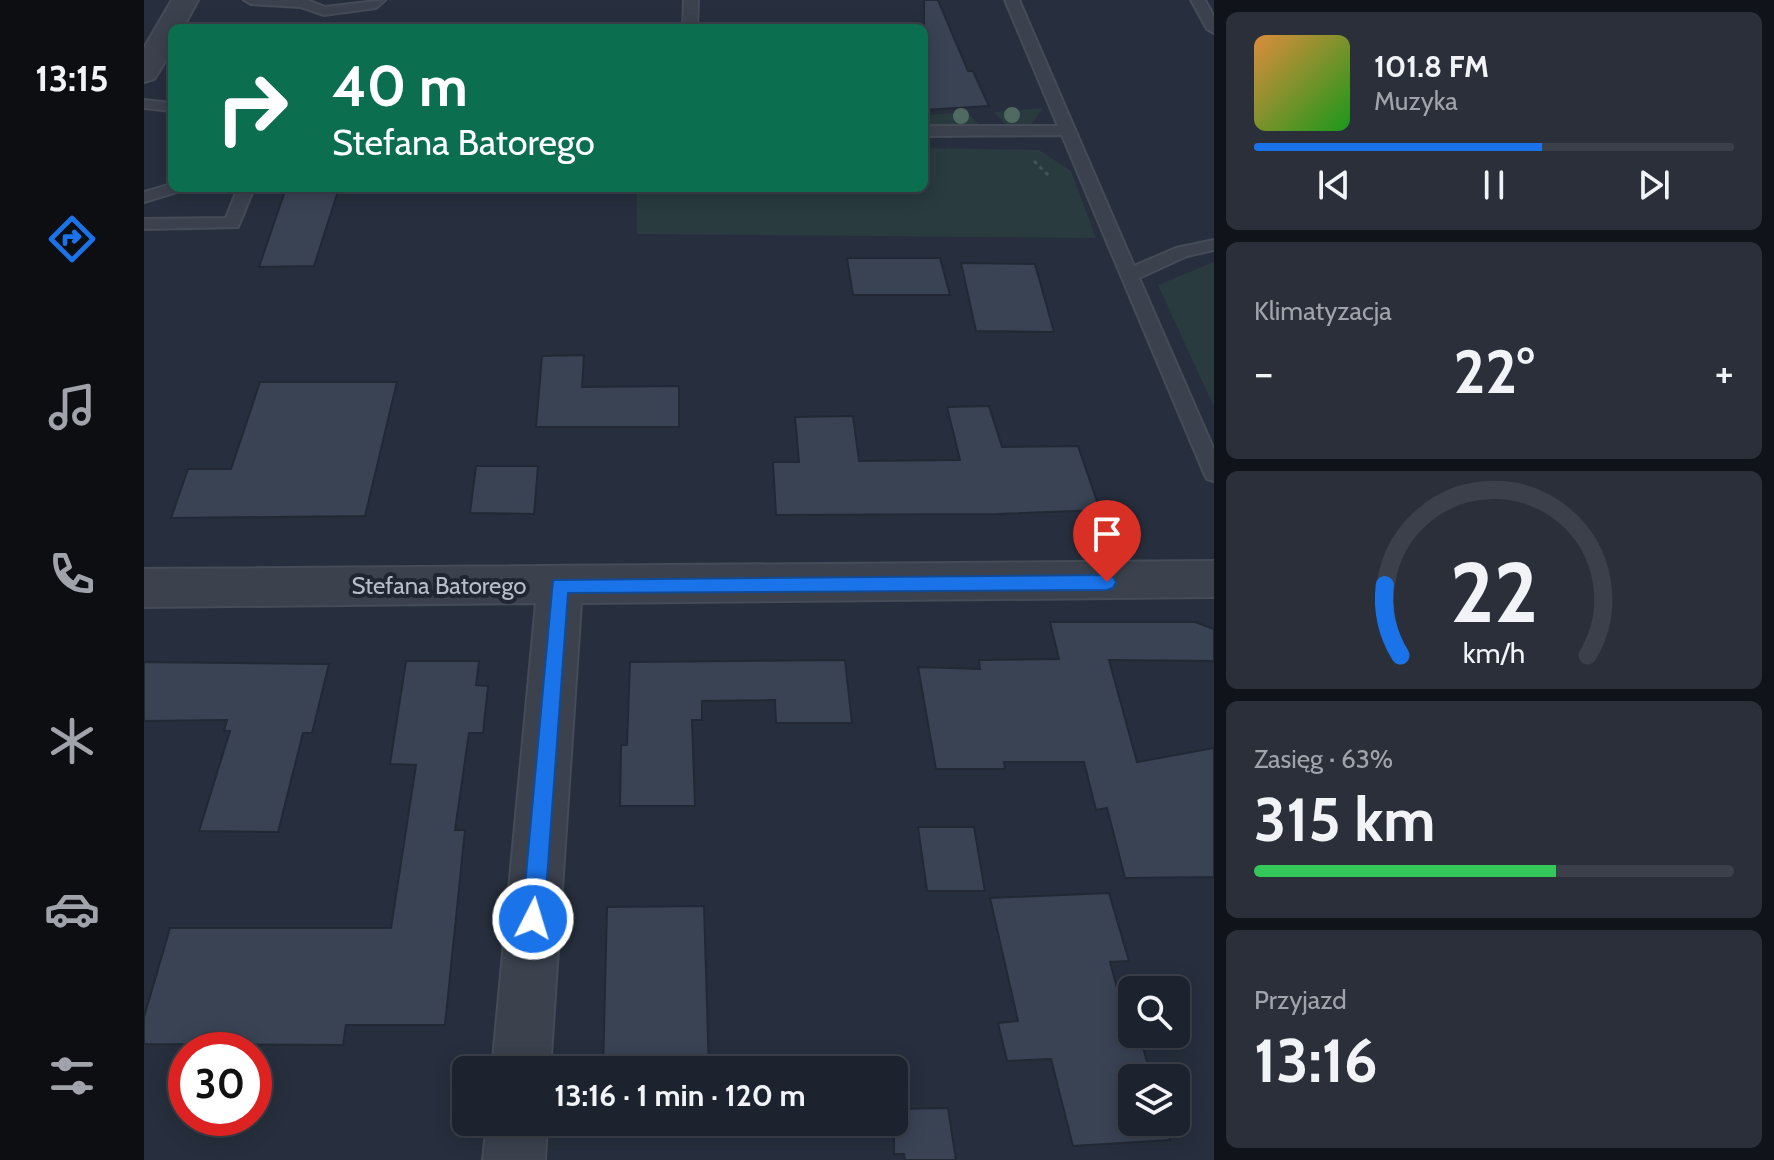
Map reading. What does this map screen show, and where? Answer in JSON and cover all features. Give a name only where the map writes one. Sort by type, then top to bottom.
[{"type":"street","points":[[172,24],[185,0]]},
{"type":"street","points":[[144,73],[168,30]]},
{"type":"street","name":"Stefana Batorego","points":[[144,588],[1214,579]]},
{"type":"street","points":[[522,1056],[560,586]]},
{"type":"street","points":[[514,1160],[516,1136]]},
{"type":"lane","points":[[251,0],[303,1],[324,11],[376,4],[378,0]]},
{"type":"lane","points":[[690,24],[691,0]]},
{"type":"lane","points":[[1012,0],[1214,473]]},
{"type":"lane","points":[[1198,0],[1214,29]]},
{"type":"lane","points":[[144,104],[168,107]]},
{"type":"lane","points":[[928,131],[1068,130]]},
{"type":"lane","points":[[144,197],[168,190]]},
{"type":"lane","points":[[144,224],[232,223],[244,192]]},
{"type":"lane","points":[[1130,275],[1182,252],[1214,245]]},
{"type":"path","points":[[1005,130],[1072,199],[1107,221]]},
{"type":"shaded area","points":[[1043,108],[1031,124],[1008,127],[994,112]]},
{"type":"shaded area","points":[[967,112],[981,127],[928,126],[928,115]]},
{"type":"shaded area","points":[[928,148],[1039,150],[1071,171],[1096,238],[637,234],[637,192],[928,192]]},
{"type":"shaded area","points":[[1214,262],[1214,407],[1158,285]]},
{"type":"building","points":[[924,0],[938,0],[968,71],[973,71],[989,106],[928,110],[928,24],[924,24]]},
{"type":"building","points":[[285,192],[338,192],[314,266],[259,267]]},
{"type":"building","points":[[847,258],[940,258],[950,295],[853,295]]},
{"type":"building","points":[[961,263],[1035,264],[1054,332],[976,331]]},
{"type":"building","points":[[584,355],[582,387],[679,386],[679,427],[536,427],[542,356]]},
{"type":"building","points":[[260,382],[397,382],[365,516],[171,518],[188,469],[231,469]]},
{"type":"building","points":[[989,406],[1002,447],[1078,446],[1100,510],[776,515],[773,462],[799,462],[795,417],[853,416],[859,461],[960,460],[947,407]]},
{"type":"building","points":[[476,466],[538,466],[534,514],[470,513]]},
{"type":"building","points":[[1050,622],[1195,622],[1214,629],[1214,661],[1109,660],[1137,762],[1214,748],[1214,877],[1125,878],[1107,808],[1096,810],[1084,762],[1004,762],[1005,769],[936,769],[918,667],[980,669],[979,660],[1059,659]]},
{"type":"building","points":[[845,660],[852,723],[776,723],[775,700],[702,701],[702,720],[692,720],[695,806],[620,806],[621,745],[627,745],[630,662]]},
{"type":"building","points":[[406,661],[479,661],[476,685],[488,686],[483,733],[469,733],[455,830],[465,830],[445,1025],[346,1025],[343,1045],[272,1045],[272,1032],[168,1032],[168,1044],[144,1044],[144,1017],[170,928],[391,928],[416,765],[390,764]]},
{"type":"building","points":[[144,662],[329,664],[312,733],[303,733],[278,832],[199,831],[230,731],[224,731],[227,720],[144,721]]},
{"type":"building","points":[[918,827],[974,827],[985,891],[927,891]]},
{"type":"building","points":[[1109,893],[1129,961],[1110,962],[1118,991],[1118,1048],[1143,1048],[1148,1064],[1118,1064],[1118,1136],[1169,1136],[1170,1140],[1073,1146],[1051,1059],[1007,1061],[998,1023],[1018,1021],[990,898]]},
{"type":"building","points":[[704,906],[709,1056],[603,1056],[607,907]]},
{"type":"building","points":[[948,1108],[956,1160],[905,1160],[904,1154],[894,1154],[894,1136],[908,1136],[908,1109]]},
{"type":"route","points":[[533,919],[560,586],[1107,582]]}]
